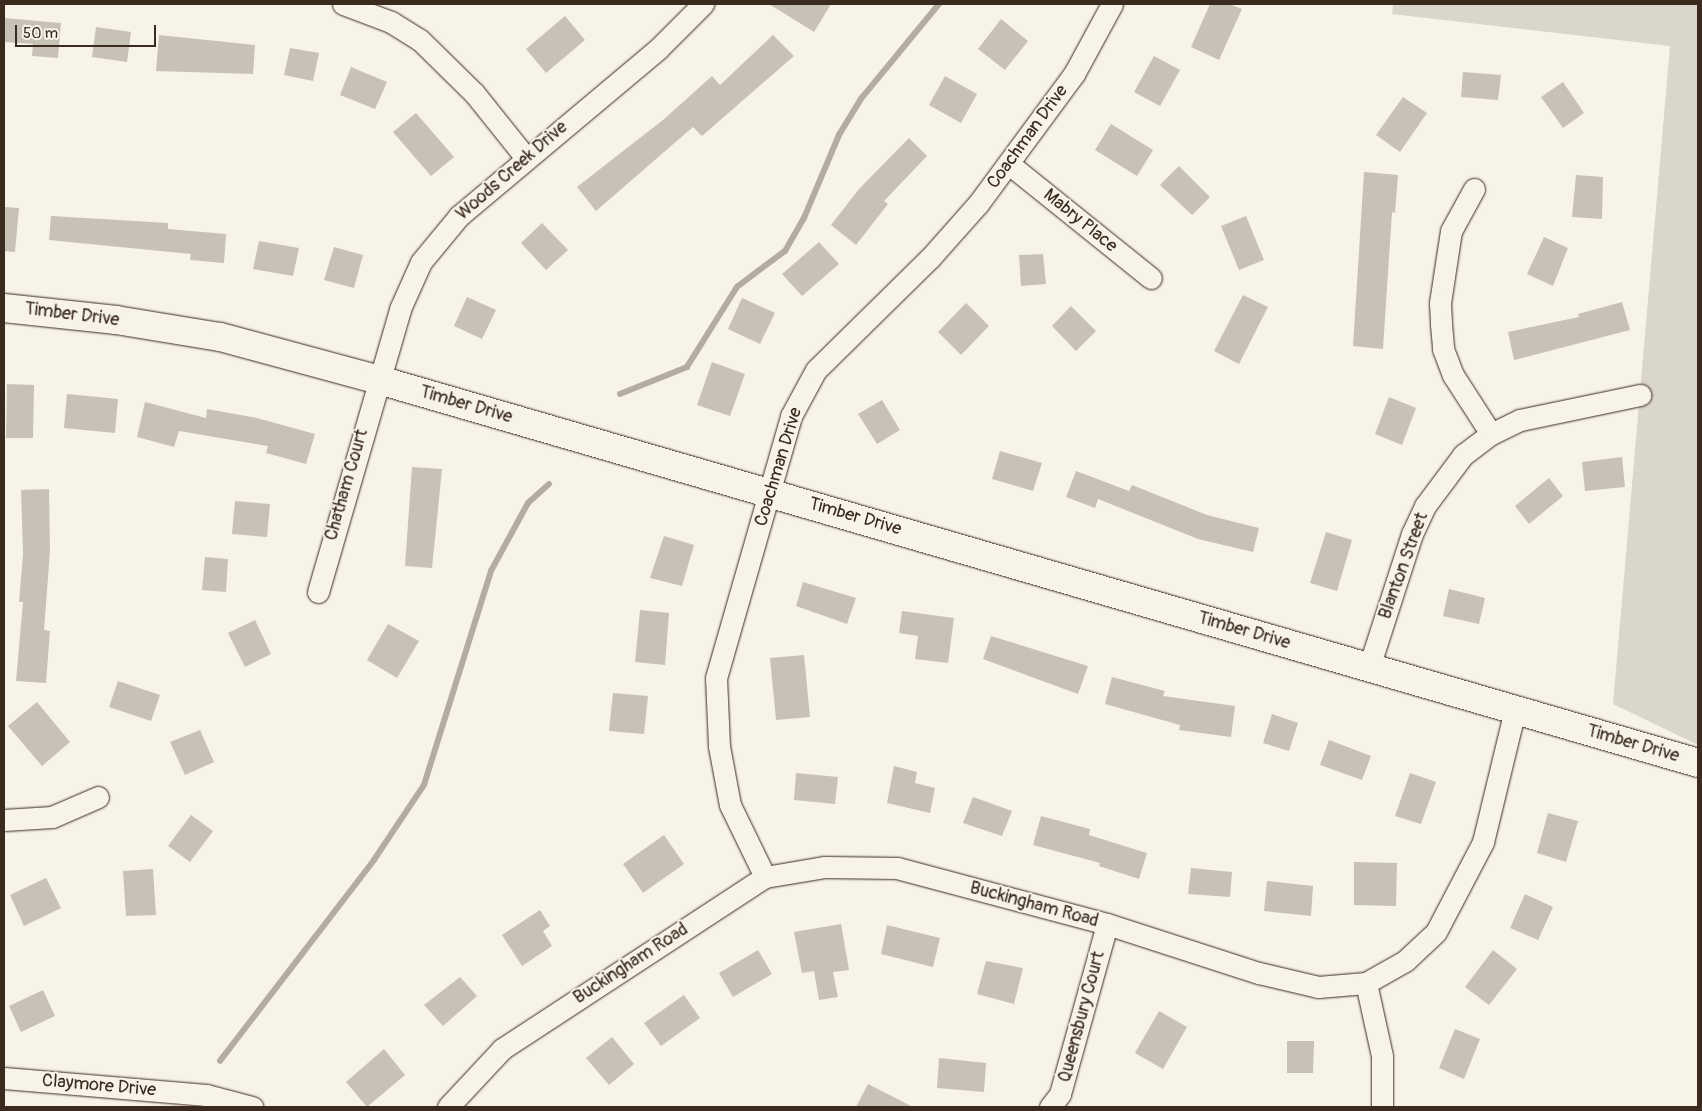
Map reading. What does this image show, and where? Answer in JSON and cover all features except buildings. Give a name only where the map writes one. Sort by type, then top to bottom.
[{"type":"main road","name":"Timber Drive","points":[[4,308],[116,320],[220,337],[380,380],[770,492],[1698,763]]},
{"type":"street","points":[[344,4],[391,22],[420,40],[474,94],[526,158]]},
{"type":"street","name":"Woods Creek Drive","points":[[380,380],[400,309],[421,262],[458,216],[658,49],[704,4]]},
{"type":"street","name":"Coachman Drive","points":[[764,877],[730,805],[719,746],[716,678],[791,416],[816,370],[956,231],[1009,164],[1074,74],[1112,4]]},
{"type":"street","name":"Mabry Place","points":[[1009,164],[1151,278]]},
{"type":"street","points":[[1474,190],[1451,230],[1440,303],[1441,324],[1443,349],[1453,375],[1491,434]]},
{"type":"street","name":"Chatham Court","points":[[318,592],[380,380]]},
{"type":"street","name":"Blanton Street","points":[[1369,667],[1403,560],[1425,506],[1463,455],[1491,434],[1520,420],[1640,395]]},
{"type":"street","name":"Buckingham Road","points":[[448,1107],[502,1049],[764,877],[825,867],[897,868],[1107,924],[1259,973],[1318,987],[1366,983],[1405,961],[1436,932],[1483,842],[1515,710]]},
{"type":"street","points":[[4,820],[52,817],[98,796]]},
{"type":"street","name":"Queensbury Court","points":[[1050,1107],[1060,1094],[1107,924]]},
{"type":"street","points":[[1366,983],[1382,1056],[1382,1107]]},
{"type":"street","name":"Claymore Drive","points":[[4,1078],[206,1095],[252,1107]]},
{"type":"shaded area","points":[[1393,4],[1698,4],[1698,745],[1613,704],[1670,46],[1392,14]]},
{"type":"waterway","points":[[620,394],[687,367],[737,287],[785,251],[804,218],[839,135],[861,99],[939,4]]},
{"type":"waterway","points":[[220,1061],[374,860],[424,785],[491,571],[528,503],[549,484]]}]
